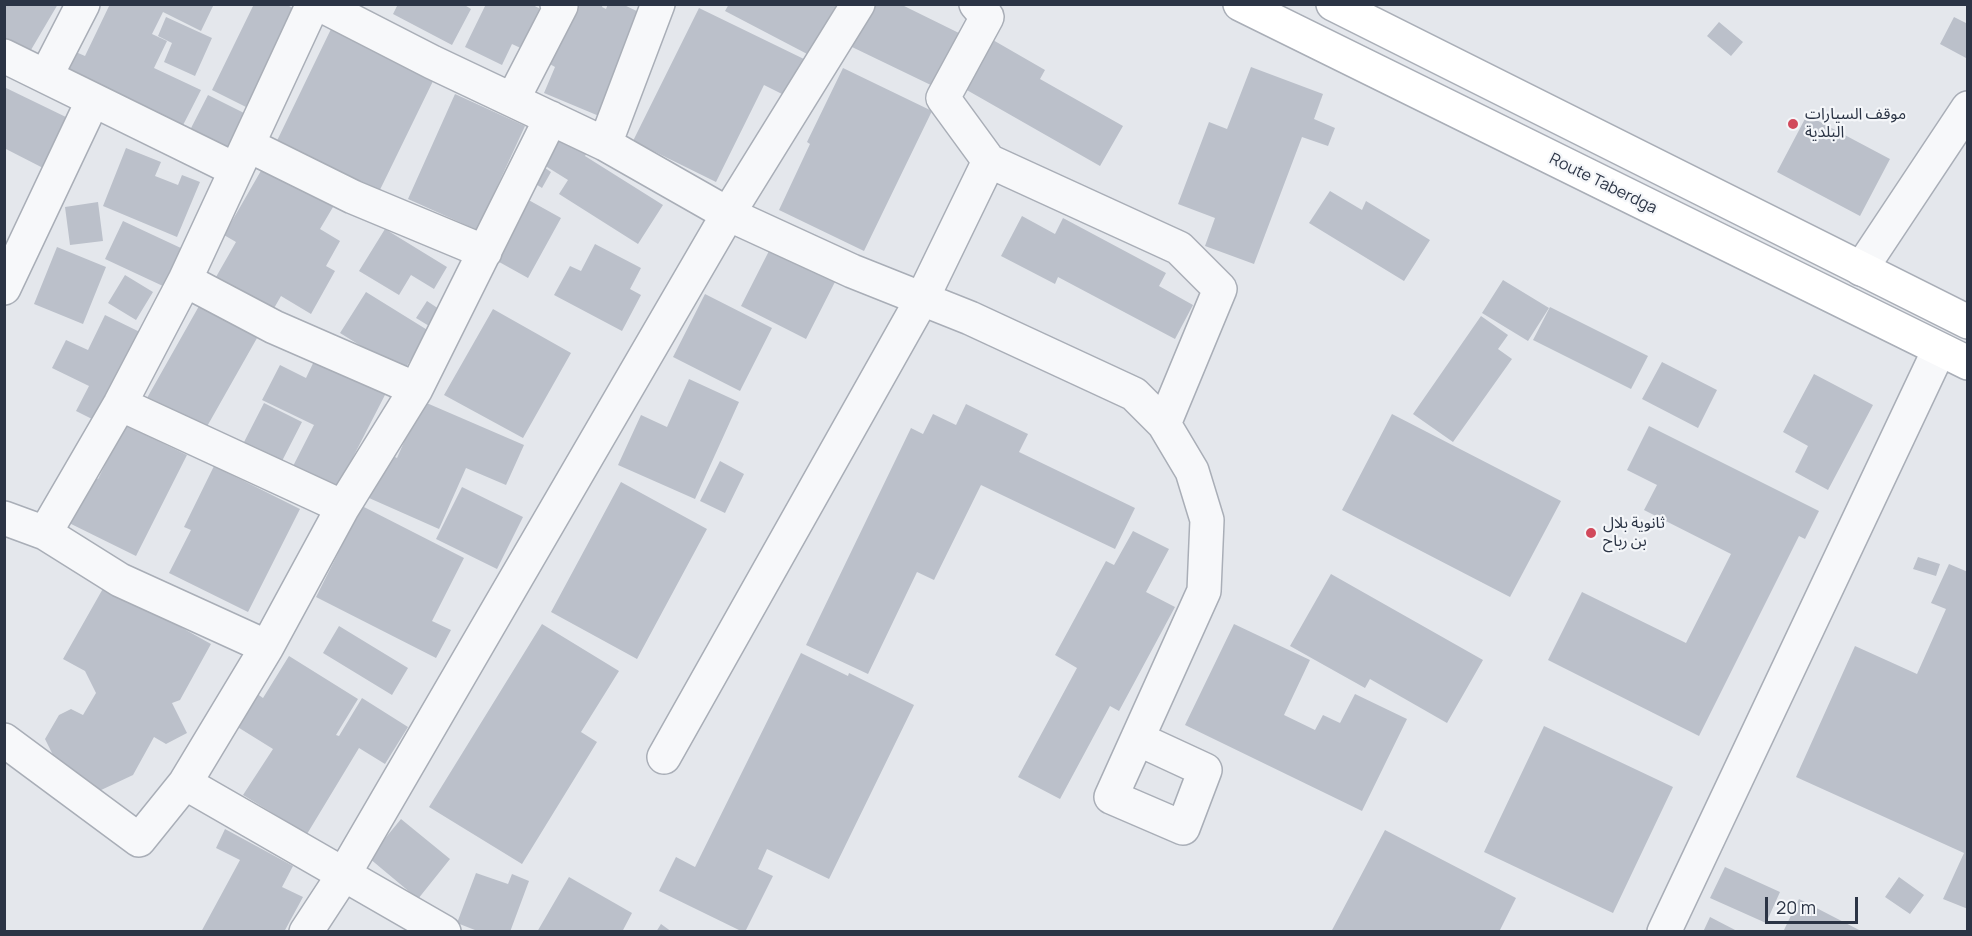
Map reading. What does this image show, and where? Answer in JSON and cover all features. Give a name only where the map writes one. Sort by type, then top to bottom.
[{"type":"main road","name":"Route Taberdga","points":[[1240,4],[1953,356]]},
{"type":"main road","points":[[1333,4],[1968,322]]},
{"type":"street","points":[[46,76],[83,4]]},
{"type":"street","points":[[45,533],[120,404],[185,280],[313,4]]},
{"type":"street","points":[[319,4],[354,12],[432,62],[605,144],[728,214],[852,271],[970,318],[1134,394],[1164,424],[1192,471],[1207,520],[1204,591],[1138,739]]},
{"type":"street","points":[[513,99],[561,6],[557,4]]},
{"type":"street","points":[[605,144],[658,4]]},
{"type":"street","points":[[306,932],[344,874],[728,214],[858,4]]},
{"type":"street","points":[[976,4],[987,17],[943,98],[989,161],[1179,248],[1220,289],[1164,424]]},
{"type":"street","points":[[4,57],[93,100],[242,158],[353,197],[485,252]]},
{"type":"street","points":[[5,285],[93,100]]},
{"type":"street","points":[[1861,268],[1968,108]]},
{"type":"street","points":[[4,740],[139,840],[185,783],[267,647],[343,507],[416,389],[551,118]]},
{"type":"street","points":[[664,757],[922,298],[989,161]]},
{"type":"street","points":[[185,280],[274,327],[416,389]]},
{"type":"street","points":[[1664,932],[1953,356]]},
{"type":"street","points":[[120,404],[343,507]]},
{"type":"street","points":[[4,518],[45,533],[120,580],[267,647]]},
{"type":"street","points":[[185,783],[444,932]]},
{"type":"building","points":[[4,4],[58,4],[28,55],[4,41]]},
{"type":"building","points":[[110,4],[214,4],[201,31],[163,12],[152,34],[167,41],[154,68],[201,90],[180,131],[58,72],[69,49],[85,56]]},
{"type":"building","points":[[254,4],[286,4],[294,9],[246,107],[212,90]]},
{"type":"building","points":[[398,4],[463,4],[471,9],[452,45],[393,14]]},
{"type":"building","points":[[486,4],[531,4],[548,13],[529,52],[512,44],[502,65],[465,47]]},
{"type":"building","points":[[573,4],[603,4],[602,7],[606,9],[608,4],[622,4],[643,14],[599,116],[544,93],[555,67],[548,63]]},
{"type":"building","points":[[729,4],[838,4],[811,56],[725,11]]},
{"type":"building","points":[[872,4],[900,4],[963,35],[937,88],[852,47]]},
{"type":"building","points":[[699,8],[806,60],[788,97],[764,85],[716,182],[633,141]]},
{"type":"building","points":[[166,17],[212,38],[195,76],[164,62],[172,43],[158,36]]},
{"type":"building","points":[[1954,17],[1968,24],[1966,58],[1940,44]]},
{"type":"building","points":[[1719,22],[1743,42],[1731,56],[1707,36]]},
{"type":"building","points":[[332,27],[435,77],[375,200],[272,151]]},
{"type":"building","points":[[986,36],[1045,70],[1040,79],[1123,126],[1100,166],[958,85]]},
{"type":"building","points":[[1251,67],[1323,94],[1314,119],[1335,128],[1328,146],[1302,137],[1254,264],[1205,246],[1215,218],[1178,204],[1209,122],[1227,129]]},
{"type":"building","points":[[843,68],[932,111],[864,251],[779,210],[810,144],[807,142]]},
{"type":"building","points":[[4,87],[70,119],[45,169],[4,148]]},
{"type":"building","points":[[455,94],[525,126],[477,230],[408,199]]},
{"type":"building","points":[[208,95],[248,115],[228,154],[188,134]]},
{"type":"building","points":[[1807,115],[1890,159],[1860,216],[1777,172]]},
{"type":"building","points":[[559,132],[588,151],[585,156],[663,205],[638,244],[559,194],[568,180],[539,162]]},
{"type":"building","points":[[126,148],[161,162],[155,176],[178,185],[182,175],[200,182],[177,237],[103,206]]},
{"type":"building","points":[[266,162],[336,202],[320,229],[340,241],[326,266],[335,271],[311,314],[281,296],[269,317],[212,284],[236,242],[224,235]]},
{"type":"building","points":[[538,163],[551,172],[542,188],[528,179]]},
{"type":"building","points":[[1330,191],[1362,210],[1366,201],[1430,240],[1404,281],[1309,223]]},
{"type":"building","points":[[525,198],[561,218],[528,278],[492,258]]},
{"type":"building","points":[[98,202],[103,241],[70,245],[65,207]]},
{"type":"building","points":[[1022,216],[1055,234],[1063,218],[1166,273],[1159,286],[1193,305],[1175,339],[1058,277],[1055,284],[1001,256]]},
{"type":"building","points":[[123,221],[183,249],[165,287],[105,259]]},
{"type":"building","points":[[385,229],[447,267],[434,289],[411,275],[399,295],[359,271]]},
{"type":"building","points":[[595,244],[641,268],[630,289],[641,295],[622,331],[554,295],[570,266],[581,271]]},
{"type":"building","points":[[57,247],[106,267],[83,324],[34,304]]},
{"type":"building","points":[[771,247],[836,280],[806,339],[741,306]]},
{"type":"building","points":[[125,275],[153,292],[136,320],[108,303]]},
{"type":"building","points":[[1503,280],[1549,308],[1528,341],[1482,313]]},
{"type":"building","points":[[366,292],[429,331],[403,372],[340,333]]},
{"type":"building","points":[[705,294],[772,328],[740,391],[673,357]]},
{"type":"building","points":[[203,299],[261,331],[205,430],[147,398]]},
{"type":"building","points":[[427,301],[445,313],[434,329],[416,318]]},
{"type":"building","points":[[1550,307],[1648,356],[1631,389],[1533,340]]},
{"type":"building","points":[[493,309],[571,353],[523,438],[444,395]]},
{"type":"building","points":[[105,315],[146,335],[102,424],[76,411],[89,386],[52,368],[66,340],[88,350]]},
{"type":"building","points":[[1481,316],[1508,335],[1498,349],[1512,359],[1453,442],[1413,414]]},
{"type":"building","points":[[316,357],[386,393],[334,494],[290,472],[314,425],[262,400],[280,365],[306,378]]},
{"type":"building","points":[[1662,362],[1717,390],[1698,428],[1642,399]]},
{"type":"building","points":[[1814,374],[1873,405],[1828,490],[1795,472],[1808,446],[1783,432]]},
{"type":"building","points":[[689,379],[739,402],[695,499],[618,465],[641,415],[667,427]]},
{"type":"building","points":[[422,401],[524,445],[506,485],[466,468],[439,529],[369,498],[389,454],[397,458]]},
{"type":"building","points":[[264,403],[302,422],[281,463],[243,444]]},
{"type":"building","points":[[966,404],[1028,434],[1019,452],[1135,508],[1115,549],[981,485],[934,580],[917,572],[868,674],[806,645],[911,428],[923,434],[933,414],[956,425]]},
{"type":"building","points":[[1392,414],[1561,501],[1510,597],[1342,510]]},
{"type":"building","points":[[125,425],[187,455],[136,556],[63,520],[87,473],[98,479]]},
{"type":"building","points":[[1649,426],[1819,511],[1805,539],[1799,536],[1699,736],[1548,660],[1582,592],[1686,643],[1731,554],[1644,510],[1657,485],[1627,470]]},
{"type":"building","points":[[720,461],[744,474],[725,513],[700,501]]},
{"type":"building","points":[[214,466],[300,509],[248,612],[169,573],[191,530],[184,527]]},
{"type":"building","points":[[621,482],[707,529],[637,659],[551,612]]},
{"type":"building","points":[[462,487],[523,517],[497,569],[436,539]]},
{"type":"building","points":[[362,506],[464,558],[432,621],[451,630],[436,658],[316,597]]},
{"type":"building","points":[[1133,531],[1169,549],[1146,592],[1175,607],[1119,711],[1110,706],[1060,799],[1018,777],[1077,668],[1055,655],[1106,561],[1114,565]]},
{"type":"building","points":[[1918,557],[1940,564],[1936,576],[1913,569]]},
{"type":"building","points":[[1949,564],[1968,572],[1968,909],[1943,899],[1964,853],[1796,777],[1855,646],[1917,674],[1946,609],[1931,603]]},
{"type":"building","points":[[1331,574],[1483,660],[1447,723],[1370,679],[1365,688],[1290,646]]},
{"type":"building","points":[[105,585],[211,644],[180,700],[172,703],[187,733],[166,744],[154,737],[133,775],[99,791],[60,769],[45,739],[59,715],[71,709],[83,715],[96,693],[85,671],[63,659]]},
{"type":"building","points":[[542,624],[619,671],[581,732],[597,742],[522,864],[429,807]]},
{"type":"building","points":[[1234,624],[1310,660],[1284,715],[1315,730],[1323,715],[1340,723],[1355,694],[1407,719],[1362,811],[1185,725]]},
{"type":"building","points":[[339,626],[408,668],[392,695],[323,653]]},
{"type":"building","points":[[801,653],[848,676],[849,673],[914,705],[829,879],[767,849],[758,869],[773,876],[743,932],[659,891],[676,857],[695,867]]},
{"type":"building","points":[[289,656],[358,699],[336,735],[339,736],[362,698],[408,727],[385,764],[359,748],[307,834],[243,795],[273,749],[236,726],[256,693],[263,698]]},
{"type":"building","points":[[1544,726],[1673,787],[1613,913],[1484,852]]},
{"type":"building","points":[[401,819],[450,859],[418,899],[369,858]]},
{"type":"building","points":[[225,829],[293,866],[282,887],[303,897],[284,932],[201,932],[240,860],[216,848]]},
{"type":"building","points":[[1385,830],[1516,898],[1499,932],[1331,932]]},
{"type":"building","points":[[1725,867],[1780,892],[1766,923],[1710,898]]},
{"type":"building","points":[[476,873],[508,884],[512,874],[529,881],[510,932],[480,932],[457,923]]},
{"type":"building","points":[[569,877],[632,913],[622,932],[537,932]]},
{"type":"building","points":[[1899,877],[1924,895],[1910,914],[1885,897]]},
{"type":"building","points":[[1799,899],[1863,932],[1783,932]]},
{"type":"building","points":[[1710,917],[1739,932],[1703,932]]},
{"type":"building","points":[[661,924],[672,932],[656,932]]},
{"type":"place","name":"موقف السيارات البلدية","points":[[1793,124]]},
{"type":"place","name":"ثانوية بلال بن رباح","points":[[1591,533]]}]
